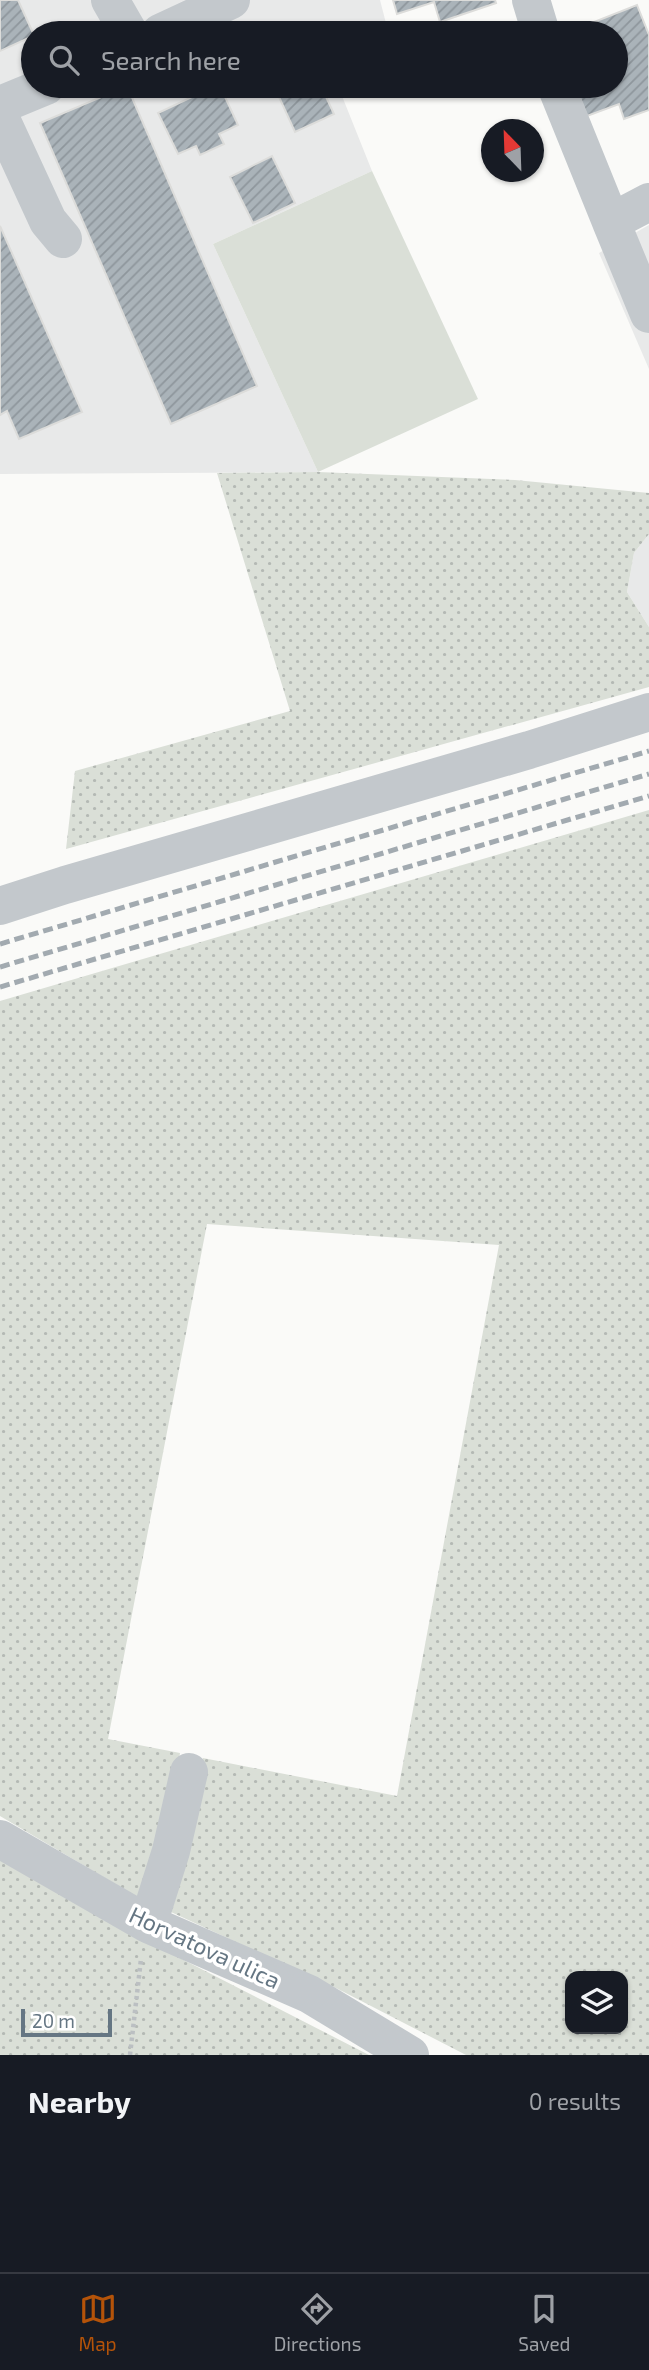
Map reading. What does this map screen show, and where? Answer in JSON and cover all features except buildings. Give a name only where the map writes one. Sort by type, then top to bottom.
[{"type":"street","points":[[110,0],[122,21]]},
{"type":"street","points":[[186,21],[231,0]]},
{"type":"street","points":[[531,0],[537,21]]},
{"type":"street","points":[[0,105],[21,96]]},
{"type":"street","points":[[561,98],[649,314]]},
{"type":"street","points":[[0,117],[48,221],[63,239]]},
{"type":"street","points":[[611,222],[649,202]]},
{"type":"street","points":[[0,906],[649,712]]},
{"type":"street","points":[[148,1924],[171,1852],[189,1772]]},
{"type":"street","name":"Horvatova ulica","points":[[0,1839],[148,1924],[309,1994],[410,2055]]},
{"type":"path","points":[[130,2055],[143,1942],[148,1924]]},
{"type":"shaded area","points":[[0,0],[380,0],[385,21],[21,21],[21,98],[343,98],[372,171],[213,244],[318,472],[0,474]]},
{"type":"shaded area","points":[[372,171],[478,399],[318,472],[213,244]]},
{"type":"shaded area","points":[[649,225],[649,369],[599,253]]},
{"type":"shaded area","points":[[318,472],[515,480],[649,493],[649,534],[634,553],[627,592],[649,627],[649,687],[66,849],[75,771],[290,711],[217,473]]},
{"type":"shaded area","points":[[649,534],[649,627],[627,592],[634,553]]},
{"type":"shaded area","points":[[649,810],[649,2055],[466,2055],[338,1989],[171,1912],[203,1758],[397,1796],[499,1245],[207,1224],[108,1739],[180,1753],[161,1858],[139,1898],[0,1816],[0,1001]]},
{"type":"shaded area","points":[[0,1852],[92,1913],[369,2055],[0,2055]]},
{"type":"railway","points":[[0,944],[649,751]]},
{"type":"railway","points":[[0,967],[649,774]]},
{"type":"railway","points":[[0,987],[649,796]]}]
